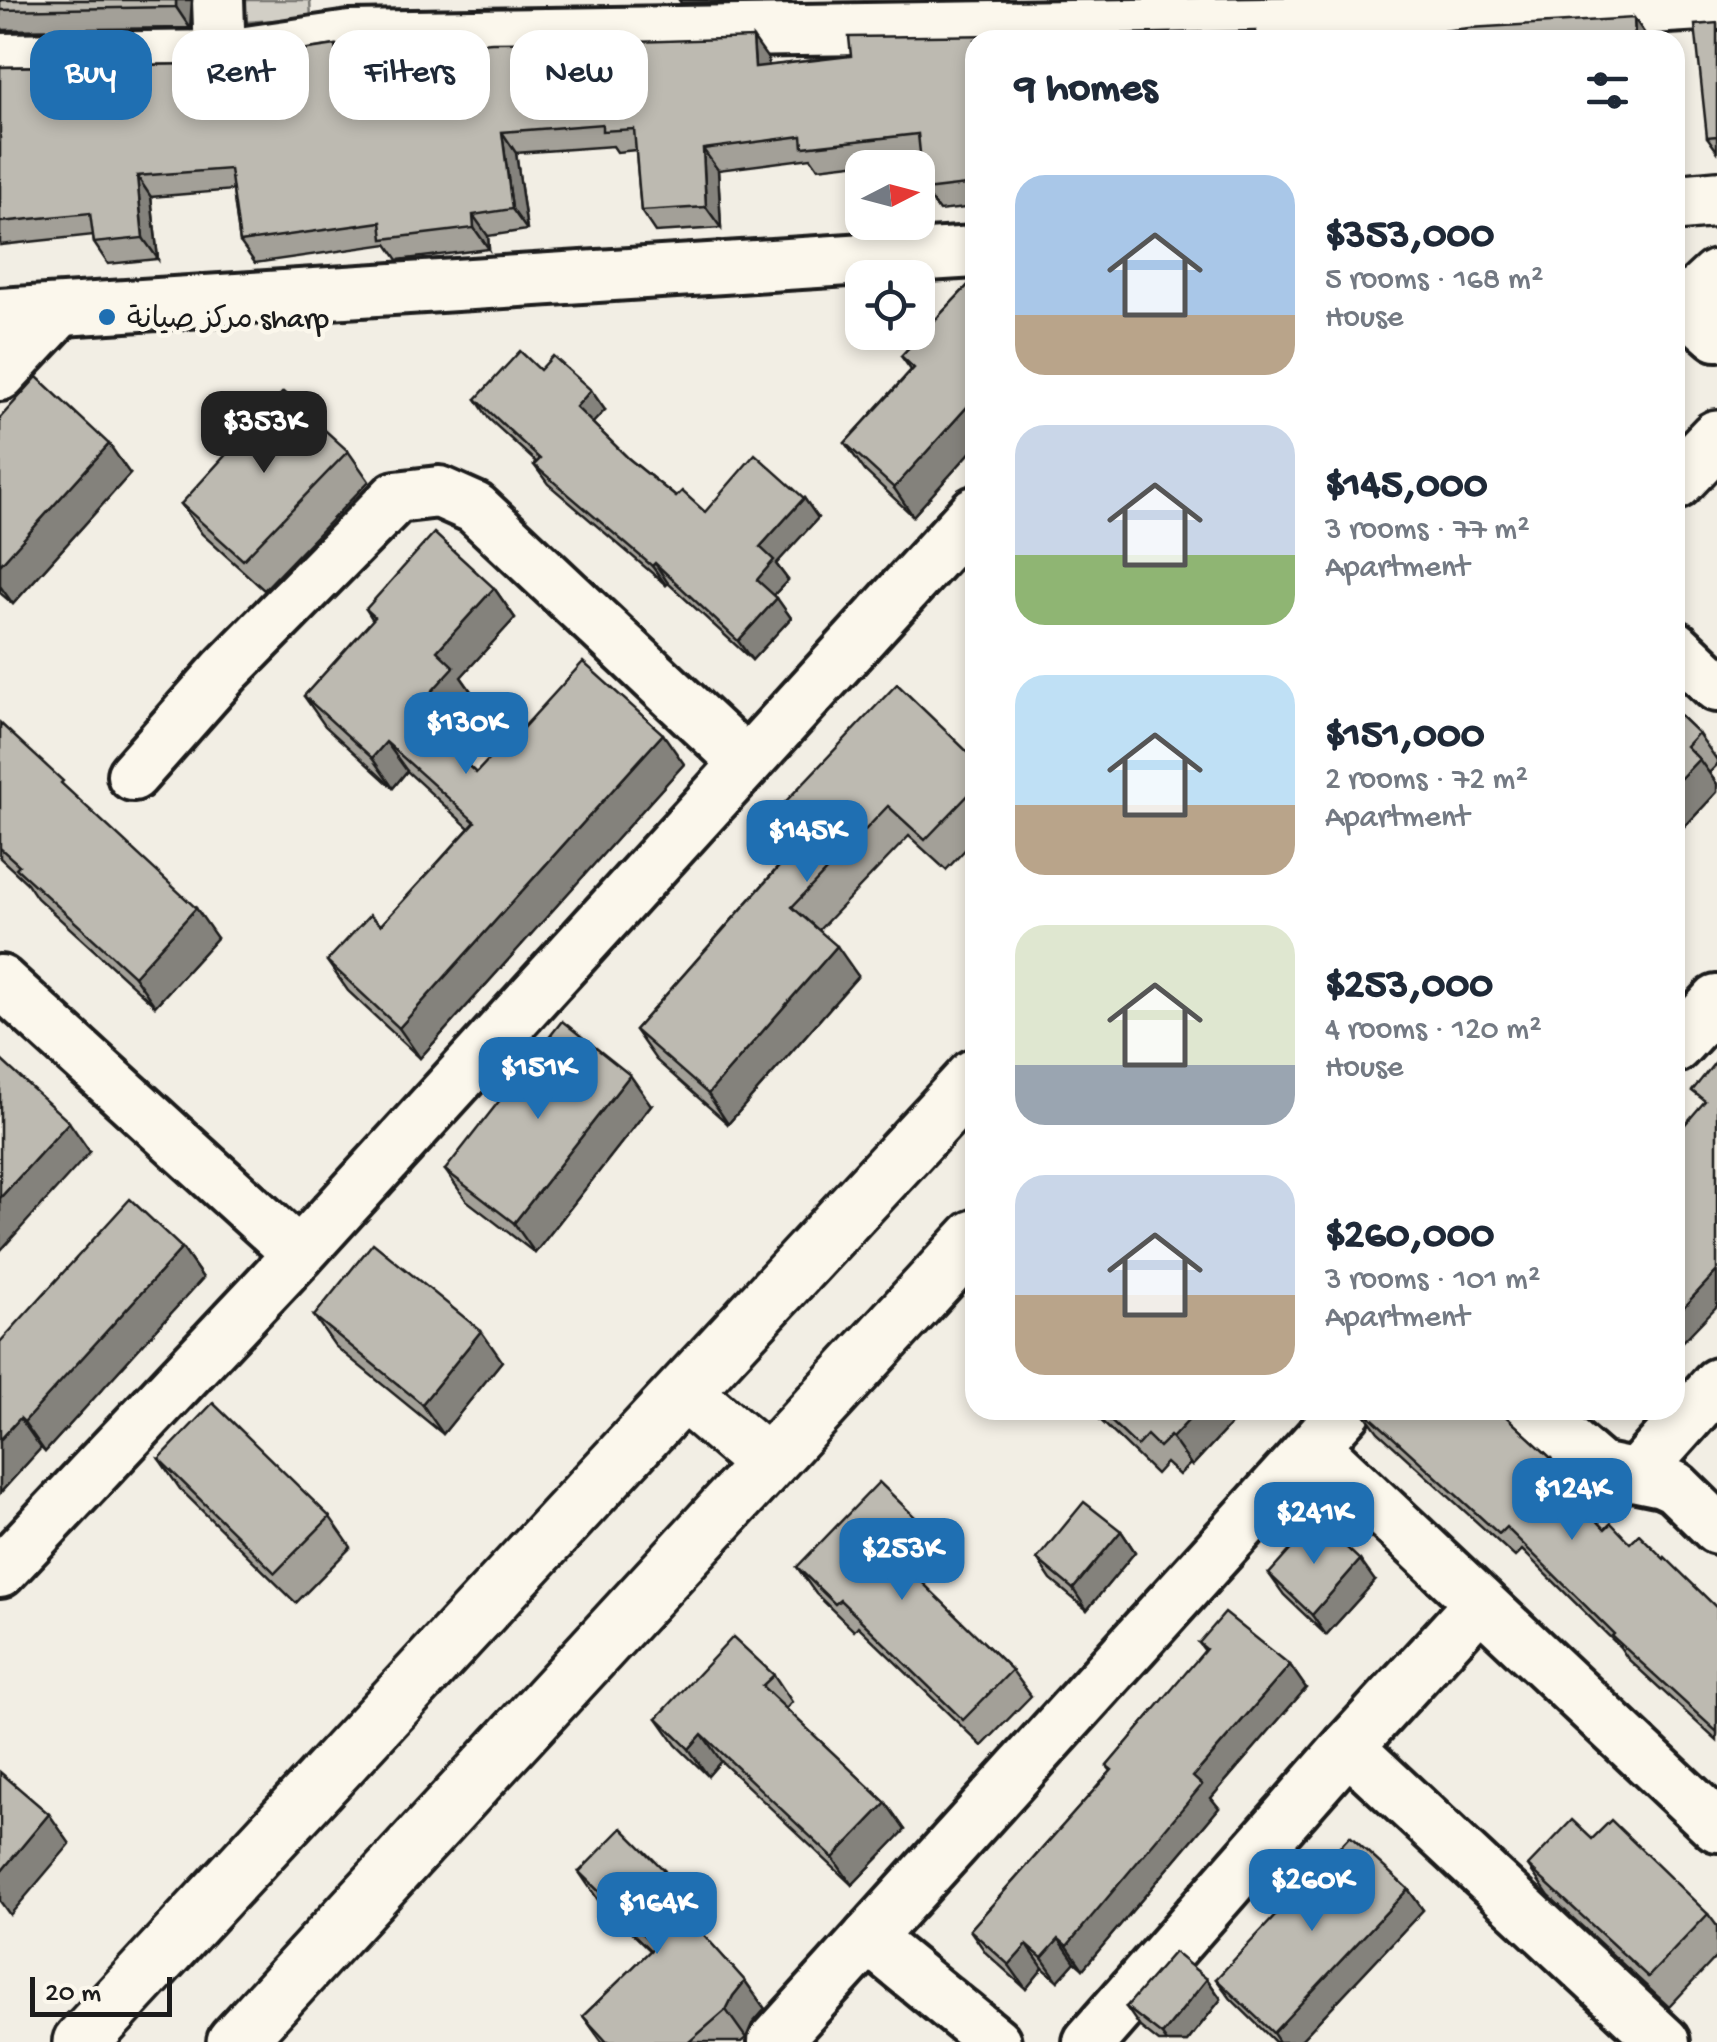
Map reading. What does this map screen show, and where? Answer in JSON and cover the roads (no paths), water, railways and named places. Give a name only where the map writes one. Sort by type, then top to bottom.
[{"type":"main road","points":[[1685,202],[1717,200]]},
{"type":"main road","points":[[1685,472],[1717,438]]},
{"type":"main road","points":[[81,2042],[965,1088]]},
{"type":"main road","points":[[235,2042],[965,1249]]},
{"type":"main road","points":[[684,1393],[766,1463]]},
{"type":"street","points":[[218,0],[219,30]]},
{"type":"street","points":[[308,30],[349,18],[1100,12],[1454,20],[1717,4]]},
{"type":"street","points":[[0,58],[172,56]]},
{"type":"street","points":[[0,314],[965,253]]},
{"type":"street","points":[[0,375],[60,311]]},
{"type":"street","points":[[133,775],[225,672],[396,497],[439,492],[475,508],[744,762]]},
{"type":"street","points":[[0,1572],[299,1254],[965,523]]},
{"type":"street","points":[[1685,656],[1717,686]]},
{"type":"street","points":[[0,981],[299,1254]]},
{"type":"street","points":[[1685,1036],[1717,1000]]},
{"type":"street","points":[[1637,1474],[1717,1384]]},
{"type":"street","points":[[1544,1420],[1600,1468],[1637,1474],[1675,1488],[1717,1528]]},
{"type":"street","points":[[774,2042],[1330,1428],[1480,1603],[1717,1826]]},
{"type":"street","points":[[1089,2042],[1480,1603]]},
{"type":"street","points":[[1348,1747],[1664,2042]]},
{"type":"street","points":[[868,1938],[995,2042]]},
{"type":"place","name":"مركز صيانة sharp","points":[[107,317]]}]
